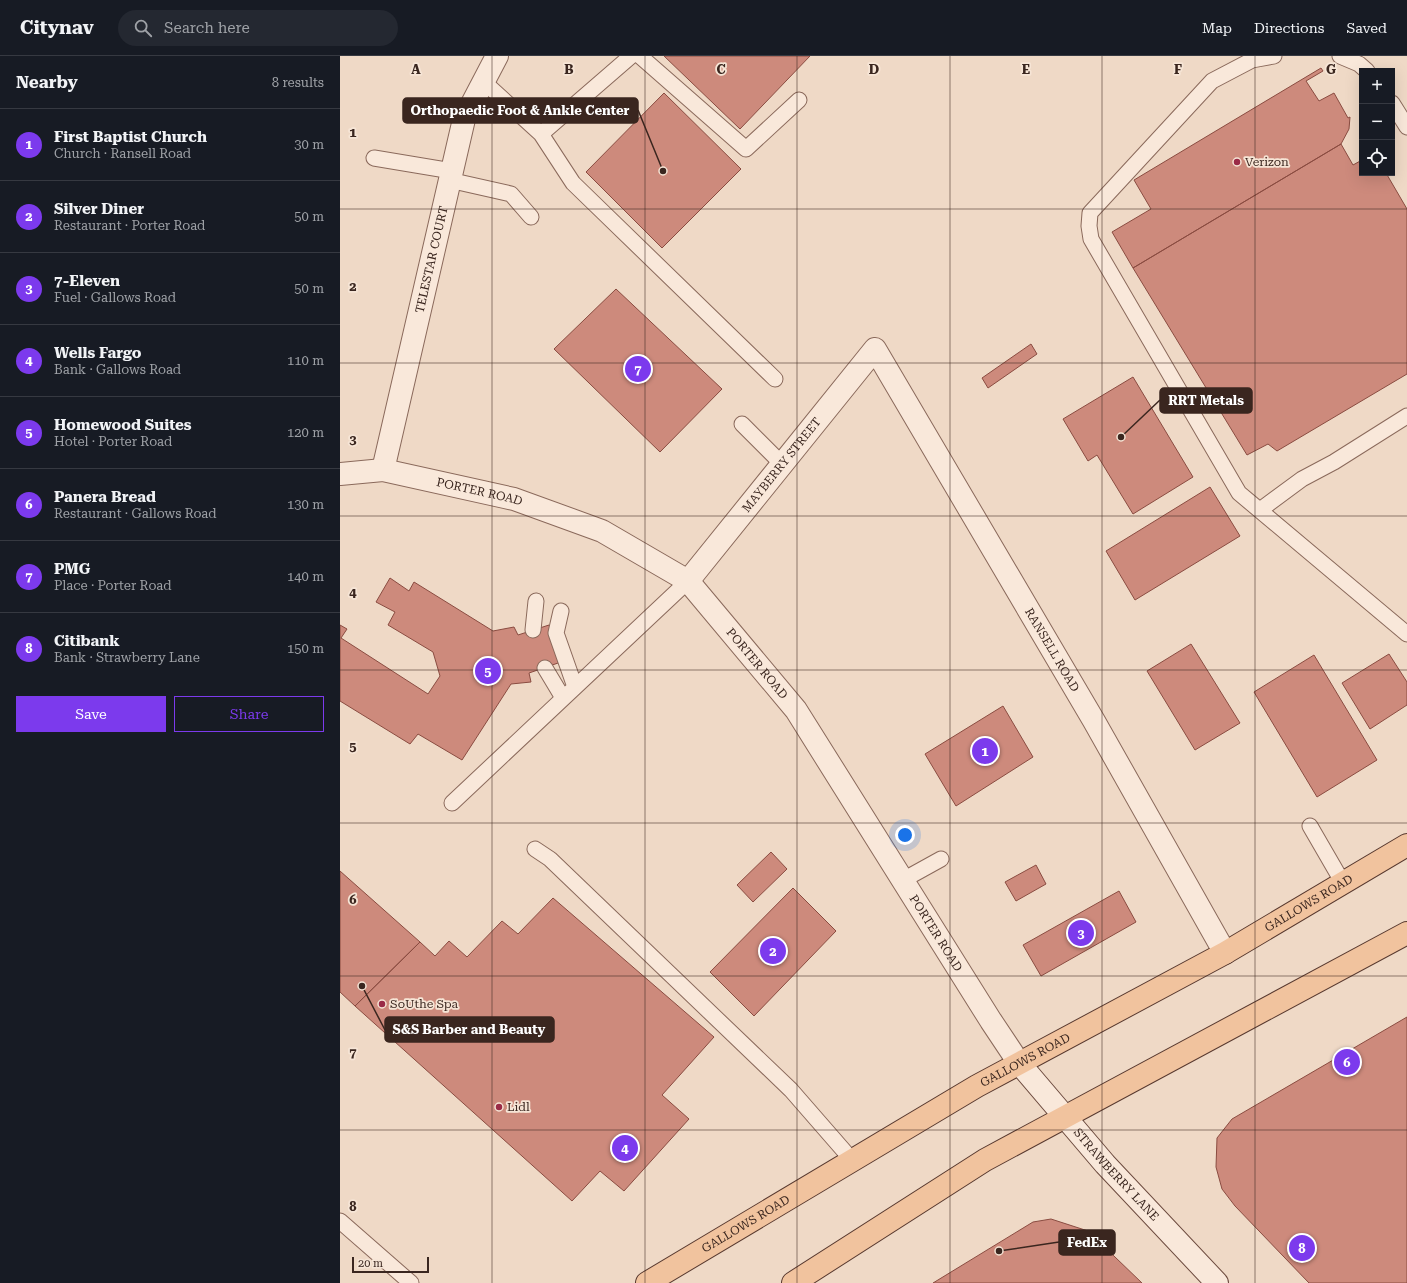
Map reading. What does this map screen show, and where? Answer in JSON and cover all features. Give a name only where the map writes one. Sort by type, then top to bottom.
[{"type":"main road","name":"GALLOWS ROAD","points":[[647,1283],[852,1160],[1019,1063],[1225,953],[1407,846]]},
{"type":"main road","points":[[793,1283],[985,1160],[1407,933]]},
{"type":"street","name":"TELESTAR COURT","points":[[383,470],[464,120],[497,56]]},
{"type":"street","name":"MAYBERRY STREET","points":[[688,581],[875,349]]},
{"type":"street","name":"RANSELL ROAD","points":[[875,349],[1094,721],[1225,953]]},
{"type":"street","name":"PORTER ROAD","points":[[340,474],[383,470],[514,499],[602,531],[688,581],[796,710],[991,1021],[1019,1063]]},
{"type":"street","name":"STRAWBERRY LANE","points":[[1019,1063],[1104,1164],[1217,1283]]},
{"type":"lane","points":[[540,134],[631,56]]},
{"type":"lane","points":[[640,56],[746,149],[799,100]]},
{"type":"lane","points":[[1274,56],[1252,60],[1212,81],[1090,214],[1089,226],[1091,239],[1240,493],[1407,634]]},
{"type":"lane","points":[[1340,56],[1359,64],[1364,68]]},
{"type":"lane","points":[[484,82],[540,134],[573,183],[775,379]]},
{"type":"lane","points":[[1393,104],[1407,127]]},
{"type":"lane","points":[[374,158],[450,176],[511,194],[531,217]]},
{"type":"lane","points":[[1260,510],[1302,479],[1334,462],[1407,416]]},
{"type":"lane","points":[[742,424],[782,464]]},
{"type":"lane","points":[[452,803],[688,581]]},
{"type":"lane","points":[[533,630],[536,601]]},
{"type":"lane","points":[[561,611],[556,633],[575,687]]},
{"type":"lane","points":[[545,668],[563,698]]},
{"type":"lane","points":[[1310,826],[1343,883]]},
{"type":"lane","points":[[534,849],[550,859],[792,1090],[852,1160]]},
{"type":"lane","points":[[903,880],[941,859]]},
{"type":"lane","points":[[340,1221],[411,1283]]},
{"type":"building","points":[[664,56],[810,56],[740,129]]},
{"type":"building","name":"Verizon","points":[[1321,68],[1323,71],[1306,81],[1319,101],[1334,93],[1348,118],[1350,117],[1349,129],[1341,144],[1133,268],[1112,232],[1151,209],[1134,180]]},
{"type":"building","points":[[664,93],[741,169],[662,248],[586,172]]},
{"type":"building","points":[[1341,144],[1353,165],[1359,162],[1359,176],[1388,176],[1407,209],[1407,374],[1277,451],[1268,444],[1247,455],[1133,268]]},
{"type":"building","points":[[616,289],[722,389],[660,452],[554,349]]},
{"type":"building","points":[[1031,344],[1037,354],[988,388],[982,378]]},
{"type":"building","points":[[1133,377],[1193,477],[1133,514],[1097,455],[1088,461],[1063,419]]},
{"type":"building","points":[[1210,487],[1240,536],[1135,600],[1106,551]]},
{"type":"building","points":[[390,578],[409,591],[414,582],[493,631],[514,627],[518,635],[549,625],[561,662],[529,673],[531,682],[511,684],[462,760],[418,734],[410,744],[340,701],[340,625],[347,629],[341,638],[428,694],[440,676],[433,652],[388,625],[395,612],[376,602]]},
{"type":"building","points":[[1191,644],[1240,723],[1195,750],[1147,671]]},
{"type":"building","points":[[1389,654],[1407,682],[1407,705],[1370,729],[1342,683]]},
{"type":"building","points":[[1314,655],[1377,760],[1317,797],[1254,692]]},
{"type":"building","points":[[1003,706],[1033,757],[956,806],[925,754]]},
{"type":"building","points":[[771,852],[787,869],[753,902],[737,885]]},
{"type":"building","points":[[1036,865],[1046,884],[1016,901],[1005,882]]},
{"type":"building","points":[[340,871],[420,942],[355,1006],[340,992]]},
{"type":"building","points":[[793,888],[836,931],[754,1016],[710,972]]},
{"type":"building","points":[[1119,891],[1136,922],[1041,976],[1023,945]]},
{"type":"building","points":[[553,898],[714,1037],[662,1095],[689,1119],[624,1191],[600,1171],[572,1201],[355,1006],[420,942],[435,956],[449,941],[467,957],[502,921],[518,934]]},
{"type":"building","points":[[1407,1017],[1407,1283],[1309,1283],[1235,1206],[1222,1189],[1216,1167],[1217,1138],[1232,1119]]},
{"type":"building","points":[[1051,1219],[1088,1231],[1142,1283],[933,1283],[1033,1222]]},
{"type":"place","name":"Verizon","points":[[1237,162]]},
{"type":"place","name":"Orthopaedic Foot & Ankle Center","points":[[663,171]]},
{"type":"place","name":"PMG","points":[[638,369]]},
{"type":"place","name":"RRT Metals","points":[[1121,437]]},
{"type":"place","name":"Homewood Suites","points":[[488,671]]},
{"type":"place","name":"First Baptist Church","points":[[985,751]]},
{"type":"place","name":"7-Eleven","points":[[1081,933]]},
{"type":"place","name":"Silver Diner","points":[[773,951]]},
{"type":"place","name":"S&S Barber and Beauty","points":[[362,986]]},
{"type":"place","name":"SoUthe Spa","points":[[382,1004]]},
{"type":"place","name":"Panera Bread","points":[[1347,1062]]},
{"type":"place","name":"Lidl","points":[[499,1107]]},
{"type":"place","name":"Wells Fargo","points":[[625,1148]]},
{"type":"place","name":"Citibank","points":[[1302,1248]]},
{"type":"place","name":"FedEx","points":[[999,1251]]}]
